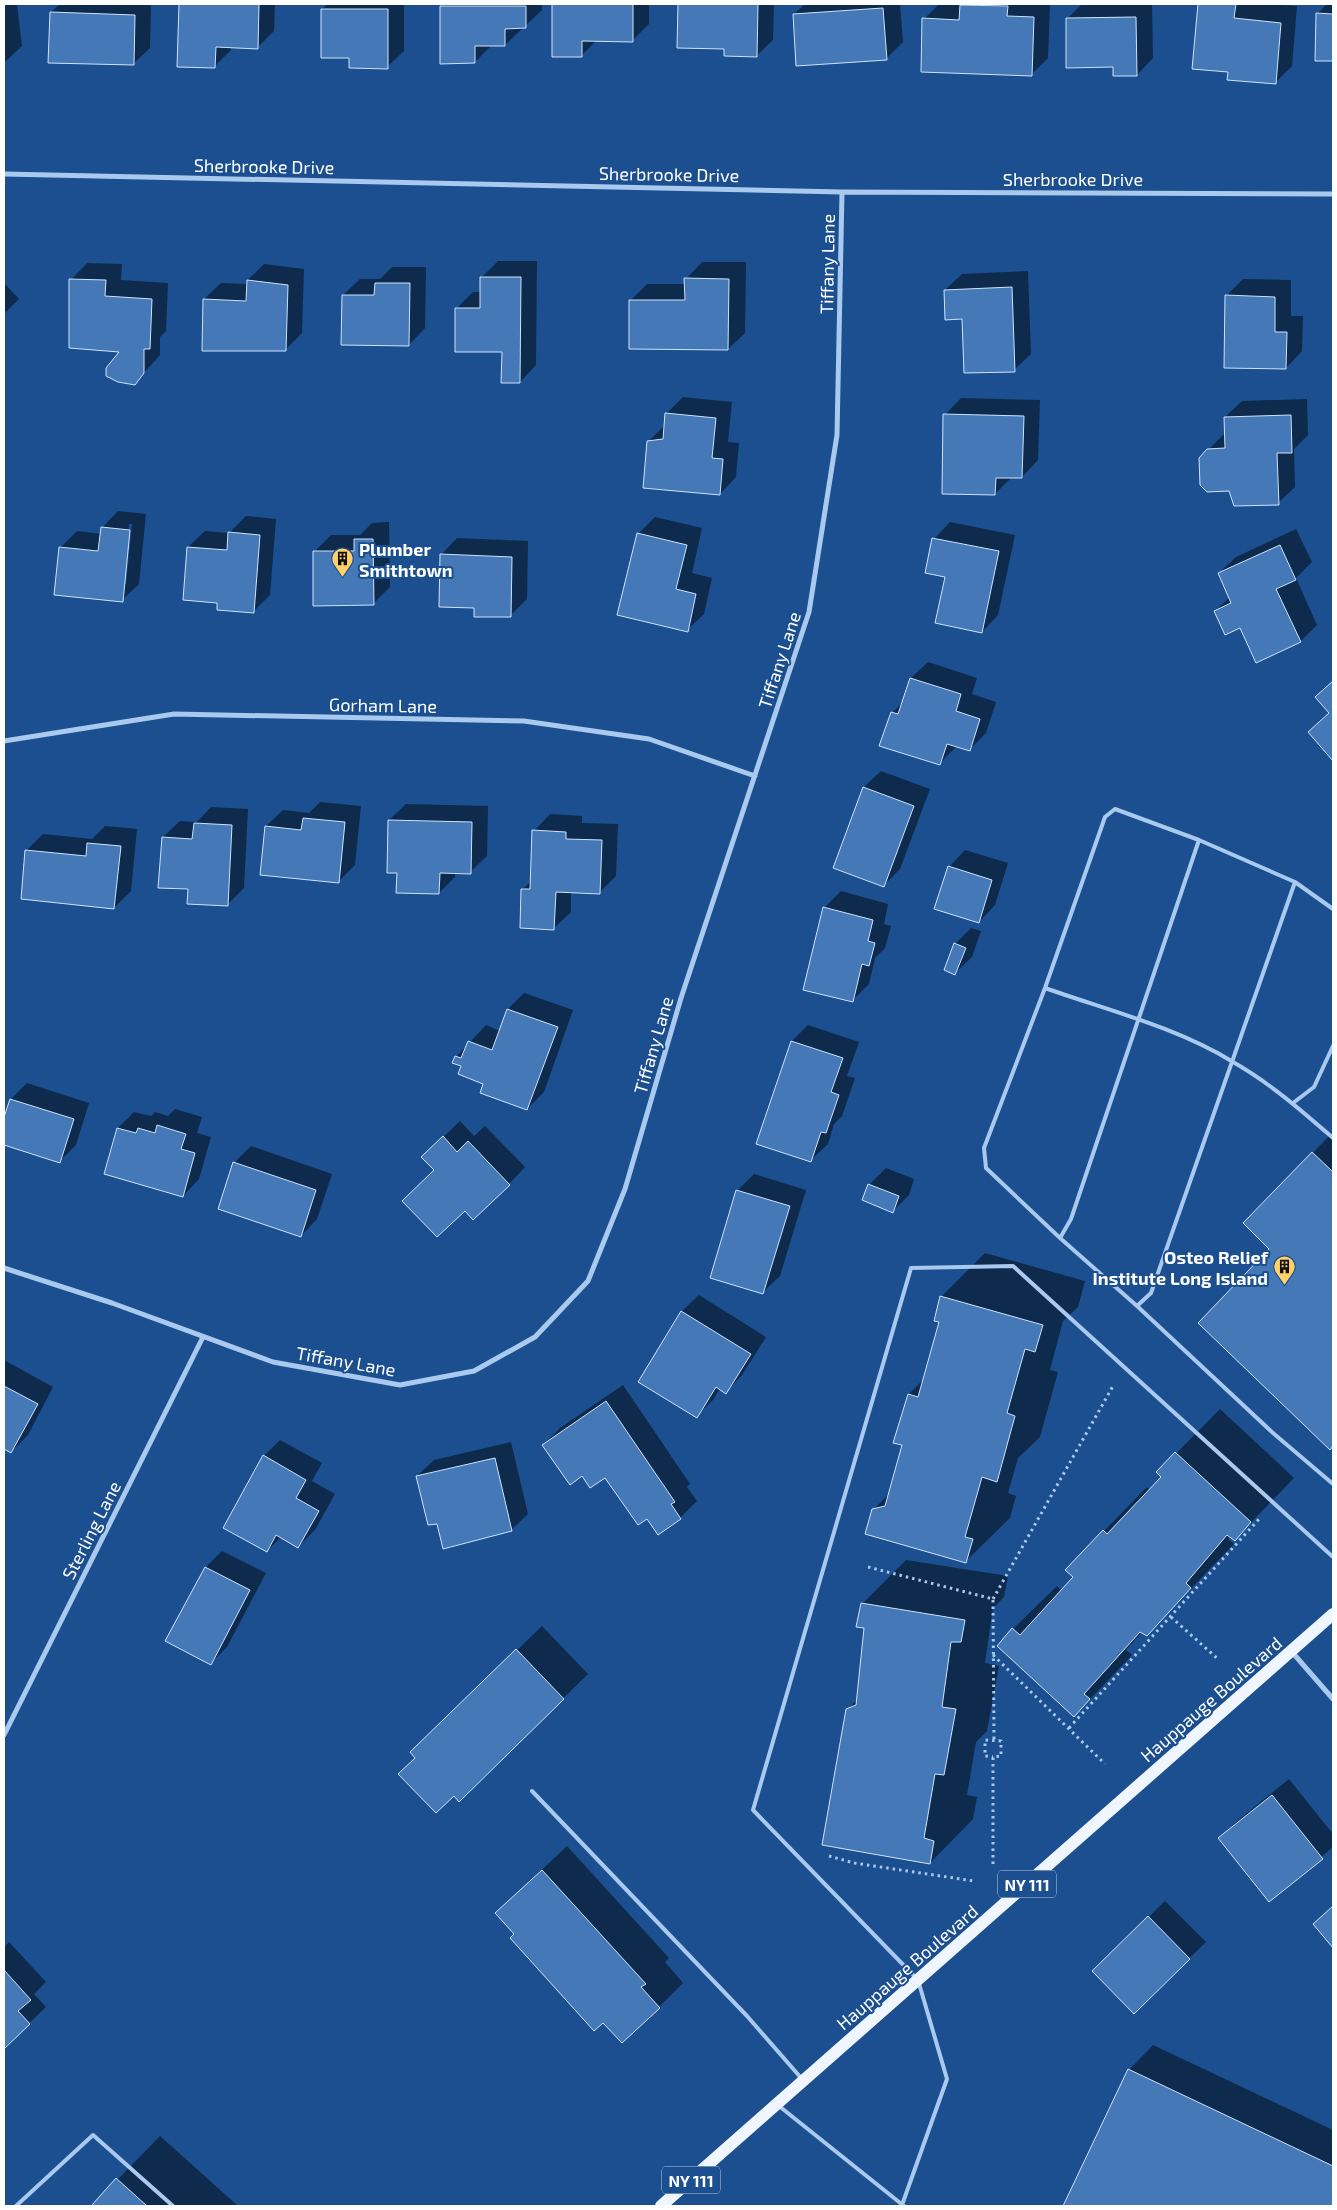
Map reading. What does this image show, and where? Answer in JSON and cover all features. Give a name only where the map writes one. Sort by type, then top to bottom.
[{"type":"main road","name":"Hauppauge Boulevard","points":[[661,2206],[1333,1614]]},
{"type":"street","name":"Sherbrooke Drive","points":[[4,174],[842,192],[1333,194]]},
{"type":"street","name":"Tiffany Lane","points":[[4,1268],[112,1303],[203,1338],[273,1362],[400,1385],[474,1371],[535,1337],[588,1281],[621,1198],[681,998],[809,612],[837,435],[842,192]]},
{"type":"street","name":"Gorham Lane","points":[[4,741],[174,714],[524,721],[649,739],[755,776]]},
{"type":"street","name":"Sterling Lane","points":[[4,1735],[203,1338]]},
{"type":"street","points":[[1292,1652],[1333,1699]]},
{"type":"lane","points":[[1333,909],[1295,882],[1198,840],[1115,809],[1105,817],[1045,988],[984,1148],[986,1168],[1273,1433],[1333,1484]]},
{"type":"lane","points":[[1060,1238],[1071,1218],[1198,840]]},
{"type":"lane","points":[[1137,1306],[1151,1293],[1295,882]]},
{"type":"lane","points":[[1045,988],[1188,1039],[1232,1061],[1293,1103],[1333,1138]]},
{"type":"lane","points":[[1293,1103],[1314,1087],[1333,1046]]},
{"type":"lane","points":[[777,2105],[903,2206],[947,2079],[918,1980],[753,1810],[912,1268],[1013,1266],[1333,1557]]},
{"type":"lane","points":[[532,1791],[747,2016],[804,2080]]},
{"type":"lane","points":[[16,2206],[92,2135],[173,2206]]},
{"type":"path","points":[[994,1740],[993,1600],[1114,1383]]},
{"type":"path","points":[[1069,1728],[1260,1518]]},
{"type":"path","points":[[868,1567],[993,1600]]},
{"type":"path","points":[[1172,1616],[1219,1660]]},
{"type":"path","points":[[994,1654],[1105,1764]]},
{"type":"path","points":[[985,1740],[1001,1741],[1001,1756],[993,1757],[984,1756],[985,1740]]},
{"type":"path","points":[[993,1757],[993,1864]]},
{"type":"path","points":[[823,1852],[854,1863],[974,1881]]},
{"type":"building","points":[[179,4],[259,4],[258,49],[216,47],[215,68],[177,67]]},
{"type":"building","points":[[552,4],[633,4],[633,42],[582,41],[582,57],[552,57]]},
{"type":"building","points":[[678,4],[758,4],[757,57],[724,56],[724,49],[677,48]]},
{"type":"building","points":[[1198,4],[1236,4],[1234,18],[1281,23],[1276,84],[1227,80],[1228,72],[1192,69]]},
{"type":"building","points":[[960,5],[1008,6],[1007,16],[1034,17],[1032,76],[921,72],[922,18],[959,20]]},
{"type":"building","points":[[440,6],[526,6],[526,28],[505,29],[505,46],[475,46],[475,63],[440,64]]},
{"type":"building","points":[[883,8],[887,60],[796,66],[793,14]]},
{"type":"building","points":[[321,9],[388,9],[388,69],[349,68],[349,58],[321,58]]},
{"type":"building","points":[[50,12],[135,15],[134,65],[48,63]]},
{"type":"building","points":[[1316,13],[1333,14],[1333,61],[1315,61]]},
{"type":"building","points":[[1136,17],[1137,76],[1113,76],[1113,67],[1066,68],[1066,18]]},
{"type":"building","points":[[480,277],[521,277],[520,383],[501,383],[502,352],[455,352],[455,308],[480,308]]},
{"type":"building","points":[[684,278],[729,279],[728,350],[629,349],[629,300],[685,300]]},
{"type":"building","points":[[69,279],[106,280],[105,296],[152,299],[150,349],[144,349],[144,373],[135,385],[118,382],[106,376],[106,368],[119,352],[69,348]]},
{"type":"building","points":[[247,280],[288,285],[286,351],[202,351],[203,299],[246,301]]},
{"type":"building","points":[[375,283],[410,283],[409,346],[341,345],[342,295],[374,295]]},
{"type":"building","points":[[1012,287],[1015,372],[964,373],[962,319],[945,320],[944,290]]},
{"type":"building","points":[[1225,295],[1275,297],[1275,332],[1287,332],[1286,369],[1224,368]]},
{"type":"building","points":[[665,413],[716,418],[712,458],[723,459],[720,495],[643,488],[647,441],[663,439]]},
{"type":"building","points":[[943,414],[1024,416],[1022,478],[996,478],[995,495],[942,494]]},
{"type":"building","points":[[1291,415],[1292,453],[1277,453],[1279,505],[1234,506],[1229,491],[1207,492],[1200,485],[1199,458],[1207,449],[1225,448],[1224,417]]},
{"type":"building","points":[[101,527],[130,530],[123,602],[54,595],[59,547],[98,551]]},
{"type":"building","points":[[228,532],[260,535],[254,613],[217,610],[217,603],[183,600],[187,547],[227,550]]},
{"type":"building","points":[[637,533],[687,545],[676,589],[696,594],[688,632],[617,615]]},
{"type":"building","points":[[932,538],[999,551],[982,633],[935,623],[945,577],[925,573]]},
{"type":"building","name":"Plumber Smithtown","points":[[354,539],[373,539],[374,605],[313,606],[313,551],[354,551]]},
{"type":"building","points":[[1280,545],[1296,580],[1276,589],[1301,642],[1256,663],[1240,628],[1225,635],[1214,611],[1231,603],[1218,573]]},
{"type":"building","points":[[440,554],[512,557],[511,617],[474,617],[474,608],[439,607]]},
{"type":"building","points":[[910,678],[961,694],[956,711],[980,719],[970,751],[947,744],[940,765],[879,746],[891,712],[898,714]]},
{"type":"building","points":[[1333,681],[1333,761],[1308,732],[1329,713],[1315,697]]},
{"type":"building","points":[[863,787],[914,806],[884,887],[833,868]]},
{"type":"building","points":[[303,818],[345,822],[339,883],[260,875],[265,826],[301,830]]},
{"type":"building","points":[[388,820],[472,822],[471,874],[440,873],[439,894],[396,893],[397,873],[387,873]]},
{"type":"building","points":[[194,823],[232,825],[228,906],[187,904],[188,889],[158,888],[162,837],[192,839]]},
{"type":"building","points":[[532,830],[566,832],[566,839],[602,840],[600,894],[556,892],[554,930],[520,928],[521,889],[530,889]]},
{"type":"building","points":[[87,843],[121,846],[114,909],[21,899],[25,850],[86,856]]},
{"type":"building","points":[[948,866],[992,880],[979,923],[934,909]]},
{"type":"building","points":[[823,907],[873,920],[868,941],[875,943],[869,966],[862,964],[853,1002],[803,990]]},
{"type":"building","points":[[954,943],[966,948],[955,975],[944,970]]},
{"type":"building","points":[[507,1009],[558,1027],[527,1110],[480,1093],[483,1084],[458,1074],[461,1066],[452,1063],[455,1056],[461,1058],[468,1041],[492,1050]]},
{"type":"building","points":[[791,1041],[843,1058],[831,1092],[839,1095],[826,1133],[821,1132],[811,1162],[756,1144]]},
{"type":"building","points":[[10,1099],[74,1119],[60,1163],[4,1145],[4,1117]]},
{"type":"building","points":[[157,1125],[186,1134],[181,1149],[195,1153],[183,1197],[104,1174],[117,1128],[136,1133],[138,1128],[155,1133]]},
{"type":"building","points":[[443,1136],[457,1152],[468,1141],[510,1185],[473,1220],[465,1211],[437,1237],[402,1201],[434,1170],[421,1157]]},
{"type":"building","name":"Osteo Relief Institute Long Island","points":[[1312,1152],[1333,1172],[1333,1446],[1330,1450],[1198,1323],[1269,1249],[1243,1223]]},
{"type":"building","points":[[233,1162],[316,1190],[301,1237],[218,1209]]},
{"type":"building","points":[[868,1184],[899,1196],[893,1213],[862,1200]]},
{"type":"building","points":[[736,1190],[790,1206],[763,1294],[710,1278]]},
{"type":"building","points":[[940,1296],[1043,1325],[1035,1352],[1025,1349],[1007,1413],[1015,1416],[997,1482],[982,1477],[965,1537],[973,1539],[966,1563],[865,1534],[872,1509],[885,1506],[902,1445],[893,1443],[908,1394],[918,1397],[939,1322],[934,1321]]},
{"type":"building","points":[[681,1311],[751,1354],[726,1394],[716,1387],[697,1418],[638,1382]]},
{"type":"building","points":[[4,1386],[38,1404],[11,1453],[4,1449]]},
{"type":"building","points":[[606,1401],[675,1502],[671,1504],[681,1519],[658,1535],[647,1519],[638,1525],[605,1478],[590,1488],[582,1476],[570,1485],[542,1445]]},
{"type":"building","points":[[1175,1452],[1251,1522],[1235,1541],[1227,1535],[1186,1583],[1191,1588],[1147,1636],[1140,1632],[1084,1694],[1090,1699],[1074,1717],[997,1646],[1012,1628],[1020,1635],[1073,1577],[1065,1570],[1103,1530],[1107,1534],[1161,1477],[1156,1472]]},
{"type":"building","points":[[263,1455],[306,1480],[296,1498],[319,1511],[298,1548],[276,1535],[267,1552],[223,1528]]},
{"type":"building","points":[[495,1458],[512,1531],[443,1549],[437,1524],[428,1525],[416,1476]]},
{"type":"building","points":[[205,1567],[250,1590],[211,1665],[165,1641]]},
{"type":"building","points":[[861,1603],[965,1620],[961,1642],[951,1642],[942,1707],[956,1709],[944,1775],[935,1774],[924,1838],[934,1841],[930,1864],[822,1845],[846,1709],[856,1705],[864,1628],[856,1627]]},
{"type":"building","points":[[516,1649],[564,1699],[459,1802],[454,1796],[436,1813],[398,1774],[415,1758],[410,1752]]},
{"type":"building","points":[[1272,1795],[1323,1859],[1269,1902],[1218,1838]]},
{"type":"building","points":[[542,1870],[646,1984],[641,1987],[660,2008],[622,2043],[603,2023],[594,2031],[510,1938],[514,1934],[495,1913]]},
{"type":"building","points":[[1333,1906],[1333,1948],[1313,1924]]},
{"type":"building","points":[[1148,1916],[1190,1959],[1134,2014],[1092,1971]]},
{"type":"building","points":[[4,1970],[31,2000],[18,2011],[30,2024],[4,2049]]},
{"type":"building","points":[[1128,2069],[1333,2166],[1333,2206],[1063,2206]]},
{"type":"building","points":[[116,2178],[147,2206],[91,2206]]},
{"type":"place","name":"Plumber Smithtown","points":[[343,578]]},
{"type":"place","name":"Osteo Relief Institute Long Island","points":[[1284,1286]]}]
